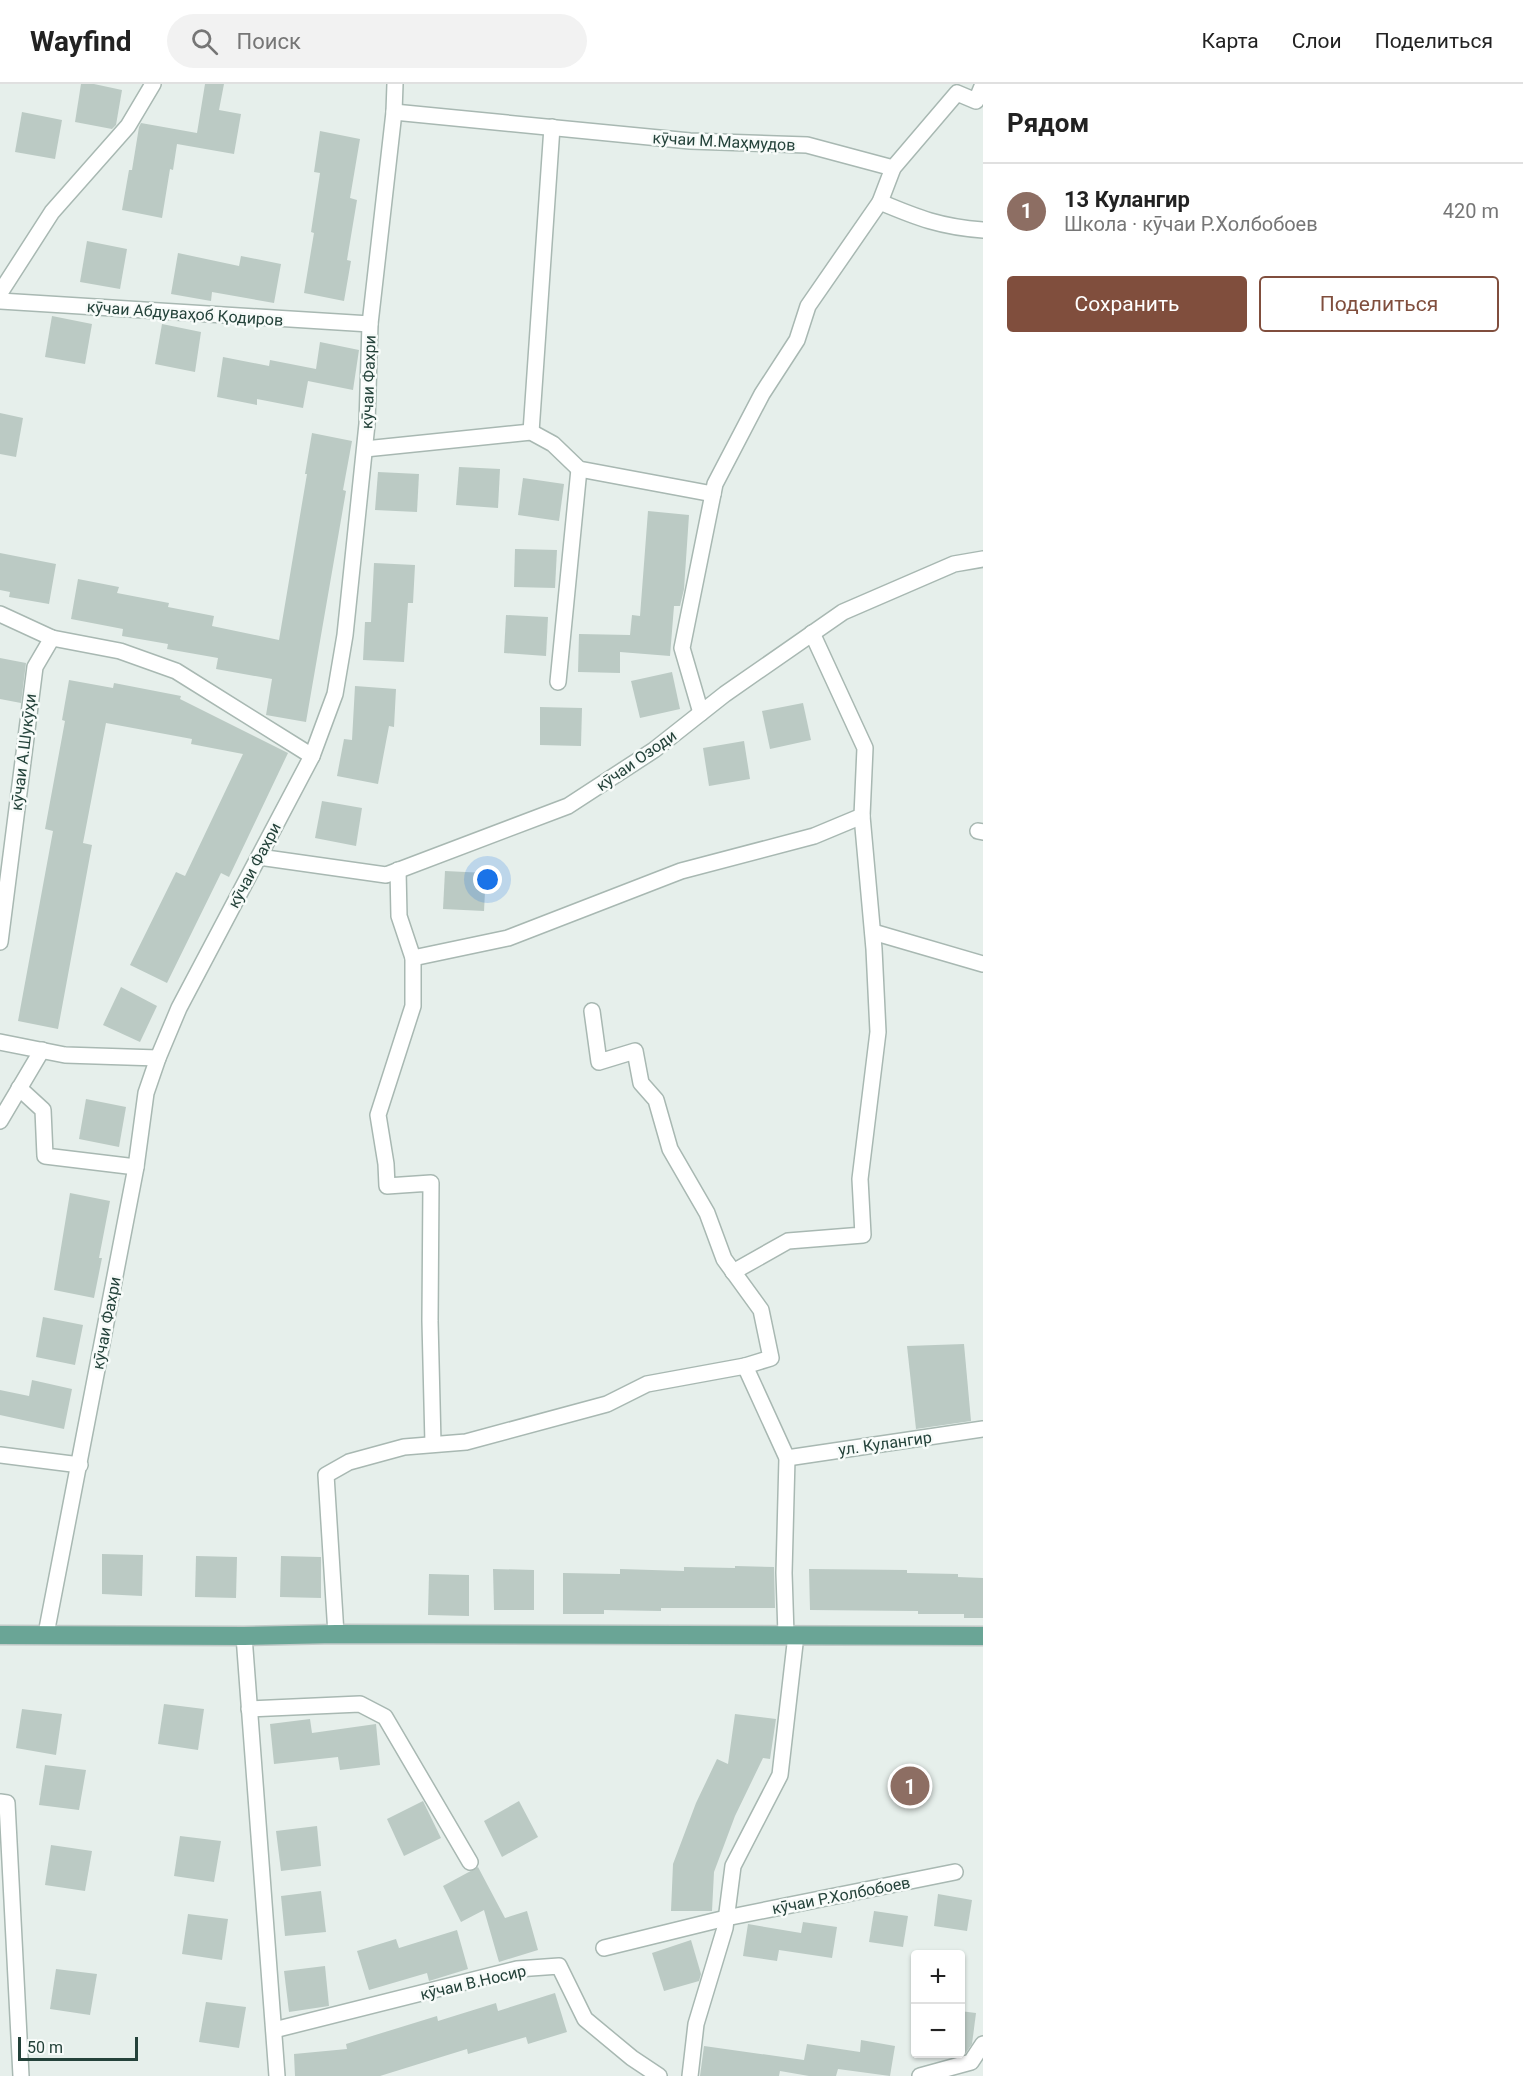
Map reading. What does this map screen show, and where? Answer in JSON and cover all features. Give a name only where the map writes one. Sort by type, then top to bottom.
[{"type":"main road","points":[[0,1635],[983,1636]]},
{"type":"street","points":[[0,293],[52,212],[128,126],[153,84]]},
{"type":"street","name":"кӯчаи Фахри","points":[[46,1634],[136,1167],[146,1093],[179,1008],[312,756],[335,694],[345,635],[364,449],[370,324],[394,112],[395,84]]},
{"type":"street","points":[[701,713],[682,648],[715,484],[762,394],[797,340],[808,306],[880,202],[893,168],[957,93],[976,101],[983,84]]},
{"type":"street","name":"кӯчаи М.Маҳмудов","points":[[394,112],[690,141],[807,145],[893,168]]},
{"type":"street","points":[[531,432],[552,128]]},
{"type":"street","points":[[880,202],[930,222],[953,228],[983,230]]},
{"type":"street","name":"кӯчаи Абдуваҳоб Қодиров","points":[[0,300],[370,324]]},
{"type":"street","points":[[364,449],[531,432],[553,444],[579,469],[713,494]]},
{"type":"street","points":[[558,682],[579,469]]},
{"type":"street","name":"кӯчаи Озоди","points":[[258,857],[386,875],[568,806],[654,750],[724,694],[843,612],[954,564],[983,559]]},
{"type":"street","points":[[0,614],[52,638],[120,651],[176,671],[312,756]]},
{"type":"street","points":[[733,1272],[788,1240],[863,1235],[860,1179],[878,1032],[873,932],[862,816],[865,748],[812,633]]},
{"type":"street","name":"кӯчаи А.Шукӯҳи","points":[[0,942],[34,668],[52,638]]},
{"type":"street","points":[[413,958],[508,938],[681,871],[814,836],[862,816]]},
{"type":"street","points":[[399,870],[399,916],[413,958],[413,1006],[378,1115],[387,1186],[432,1183],[430,1321],[433,1444]]},
{"type":"street","points":[[873,932],[983,964]]},
{"type":"street","points":[[336,1634],[326,1475],[349,1462],[404,1447],[466,1442],[607,1404],[647,1384],[745,1366],[771,1358],[761,1311],[724,1259],[707,1213],[670,1149],[656,1100],[641,1083],[635,1051],[599,1062],[592,1011]]},
{"type":"street","points":[[0,1042],[65,1055],[158,1058]]},
{"type":"street","points":[[0,1121],[42,1050]]},
{"type":"street","points":[[19,1088],[43,1110],[45,1156],[136,1167]]},
{"type":"street","points":[[690,2076],[696,2024],[725,1928],[733,1866],[780,1775],[791,1635],[784,1573],[788,1458],[745,1366]]},
{"type":"street","name":"ул. Кулангир","points":[[788,1458],[983,1429]]},
{"type":"street","points":[[0,1455],[80,1465]]},
{"type":"street","points":[[244,1636],[278,2076]]},
{"type":"street","points":[[249,1709],[360,1704],[385,1717],[471,1862]]},
{"type":"street","points":[[4,1803],[21,2076]]},
{"type":"street","name":"кӯчаи Р.Холбобоев","points":[[604,1948],[726,1918],[955,1872]]},
{"type":"street","name":"кӯчаи В.Носир","points":[[274,2030],[518,1969],[559,1966],[585,2019],[632,2058],[658,2076]]},
{"type":"street","points":[[920,2076],[971,2062],[983,2044]]},
{"type":"building","points":[[81,84],[94,84],[122,90],[116,125],[112,129],[75,122]]},
{"type":"building","points":[[205,84],[224,84],[219,110],[241,114],[234,154],[177,144],[173,170],[170,169],[162,218],[122,210],[141,123],[197,133]]},
{"type":"building","points":[[22,112],[62,120],[55,159],[15,152]]},
{"type":"building","points":[[320,131],[360,139],[350,198],[357,200],[347,260],[351,261],[344,301],[304,293],[314,233],[311,232],[320,173],[314,172]]},
{"type":"building","points":[[87,241],[127,249],[120,289],[80,282]]},
{"type":"building","points":[[178,253],[239,266],[241,256],[281,264],[274,303],[212,292],[211,301],[171,294]]},
{"type":"building","points":[[52,316],[92,324],[85,364],[45,357]]},
{"type":"building","points":[[162,324],[201,332],[195,372],[155,364]]},
{"type":"building","points":[[320,342],[359,350],[353,390],[308,381],[303,408],[257,399],[257,405],[217,397],[223,357],[269,366],[270,360],[316,369]]},
{"type":"building","points":[[0,413],[23,418],[16,457],[0,454]]},
{"type":"building","points":[[312,433],[352,441],[343,490],[346,491],[306,722],[266,715],[272,679],[216,669],[218,658],[167,649],[168,644],[122,636],[123,629],[71,619],[78,579],[119,587],[117,593],[169,603],[168,607],[214,616],[212,626],[279,640]]},
{"type":"building","points":[[459,467],[500,469],[498,508],[456,505]]},
{"type":"building","points":[[378,472],[419,474],[417,512],[375,510]]},
{"type":"building","points":[[523,478],[564,484],[559,521],[518,515]]},
{"type":"building","points":[[648,511],[689,515],[684,589],[680,606],[674,606],[670,656],[620,652],[620,673],[578,672],[579,634],[630,635],[632,615],[640,616]]},
{"type":"building","points":[[515,549],[557,550],[555,588],[514,587]]},
{"type":"building","points":[[0,553],[56,564],[49,604],[9,597],[10,592],[0,590]]},
{"type":"building","points":[[374,563],[415,565],[413,603],[408,603],[404,662],[363,660],[365,622],[371,622]]},
{"type":"building","points":[[506,615],[548,617],[546,656],[504,653]]},
{"type":"building","points":[[0,658],[26,663],[21,703],[0,699]]},
{"type":"building","points":[[672,672],[680,709],[640,718],[631,681]]},
{"type":"building","points":[[69,680],[113,688],[114,683],[181,696],[180,699],[288,753],[229,877],[221,873],[167,983],[130,965],[176,872],[185,876],[243,754],[191,744],[192,739],[106,723],[83,843],[92,845],[58,1029],[18,1021],[53,831],[45,829],[65,721],[62,720]]},
{"type":"building","points":[[355,686],[396,689],[394,727],[389,726],[378,784],[337,776],[344,739],[352,740]]},
{"type":"building","points":[[803,703],[811,740],[770,749],[762,711]]},
{"type":"building","points":[[540,707],[582,708],[581,746],[540,745]]},
{"type":"building","points":[[744,741],[750,779],[709,786],[703,748]]},
{"type":"building","points":[[322,801],[362,808],[356,846],[315,838]]},
{"type":"building","points":[[445,871],[486,873],[484,911],[443,909]]},
{"type":"building","points":[[121,987],[157,1006],[140,1042],[103,1025]]},
{"type":"building","points":[[86,1099],[126,1107],[119,1147],[79,1139]]},
{"type":"building","points":[[70,1193],[110,1201],[94,1298],[54,1290]]},
{"type":"building","points":[[43,1317],[83,1325],[75,1365],[36,1357]]},
{"type":"building","points":[[964,1344],[971,1421],[916,1429],[907,1346]]},
{"type":"building","points":[[32,1380],[72,1389],[64,1429],[0,1415],[0,1390],[29,1396]]},
{"type":"building","points":[[102,1554],[143,1555],[142,1596],[102,1594]]},
{"type":"building","points":[[196,1556],[237,1557],[236,1598],[195,1597]]},
{"type":"building","points":[[281,1556],[321,1557],[321,1598],[280,1597]]},
{"type":"building","points":[[735,1566],[774,1567],[775,1608],[661,1608],[661,1611],[604,1610],[604,1614],[563,1614],[563,1573],[620,1574],[620,1569],[684,1571],[684,1567],[735,1568]]},
{"type":"building","points":[[493,1569],[534,1570],[534,1610],[494,1610]]},
{"type":"building","points":[[809,1569],[907,1570],[907,1573],[958,1574],[958,1577],[983,1578],[983,1618],[964,1618],[964,1614],[918,1614],[918,1611],[810,1610]]},
{"type":"building","points":[[429,1574],[469,1575],[469,1616],[428,1615]]},
{"type":"building","points":[[164,1704],[204,1709],[198,1750],[158,1744]]},
{"type":"building","points":[[22,1709],[62,1714],[56,1755],[16,1748]]},
{"type":"building","points":[[735,1714],[776,1719],[770,1759],[763,1758],[735,1816],[714,1872],[712,1911],[671,1911],[673,1864],[696,1803],[717,1759],[728,1764]]},
{"type":"building","points":[[310,1719],[312,1733],[376,1724],[380,1765],[340,1770],[338,1757],[274,1764],[270,1724]]},
{"type":"building","points":[[45,1765],[86,1770],[79,1810],[39,1805]]},
{"type":"building","points":[[423,1801],[441,1838],[404,1856],[387,1819]]},
{"type":"building","points":[[519,1801],[538,1837],[502,1857],[484,1821]]},
{"type":"building","points":[[317,1826],[321,1866],[281,1871],[276,1831]]},
{"type":"building","points":[[180,1836],[221,1841],[214,1882],[174,1876]]},
{"type":"building","points":[[51,1845],[92,1851],[85,1891],[45,1885]]},
{"type":"building","points":[[478,1867],[505,1918],[527,1911],[538,1950],[499,1962],[484,1910],[461,1922],[443,1886]]},
{"type":"building","points":[[321,1891],[326,1932],[285,1936],[281,1896]]},
{"type":"building","points":[[938,1894],[972,1900],[967,1931],[934,1926]]},
{"type":"building","points":[[874,1911],[908,1916],[903,1947],[869,1942]]},
{"type":"building","points":[[188,1914],[228,1919],[222,1960],[182,1954]]},
{"type":"building","points":[[803,1922],[837,1927],[832,1958],[779,1950],[777,1961],[743,1956],[748,1924],[801,1933]]},
{"type":"building","points":[[457,1930],[468,1969],[429,1981],[427,1973],[369,1990],[357,1951],[396,1939],[399,1948]]},
{"type":"building","points":[[691,1940],[701,1974],[699,1981],[664,1991],[652,1953]]},
{"type":"building","points":[[325,1966],[329,2006],[289,2012],[284,1971]]},
{"type":"building","points":[[56,1969],[97,1974],[90,2015],[50,2009]]},
{"type":"building","points":[[555,1993],[567,2032],[528,2044],[526,2037],[468,2054],[467,2049],[380,2076],[295,2076],[294,2054],[347,2049],[346,2044],[437,2016],[438,2021],[496,2003],[498,2011]]},
{"type":"building","points":[[206,2002],[246,2007],[239,2048],[199,2042]]},
{"type":"building","points":[[965,2012],[976,2013],[972,2044],[965,2054]]},
{"type":"building","points":[[861,2040],[895,2046],[890,2076],[838,2069],[836,2076],[809,2076],[780,2071],[779,2076],[700,2076],[704,2046],[804,2060],[807,2044],[860,2052]]},
{"type":"place","name":"13 Кулангир","points":[[910,1786]]}]
